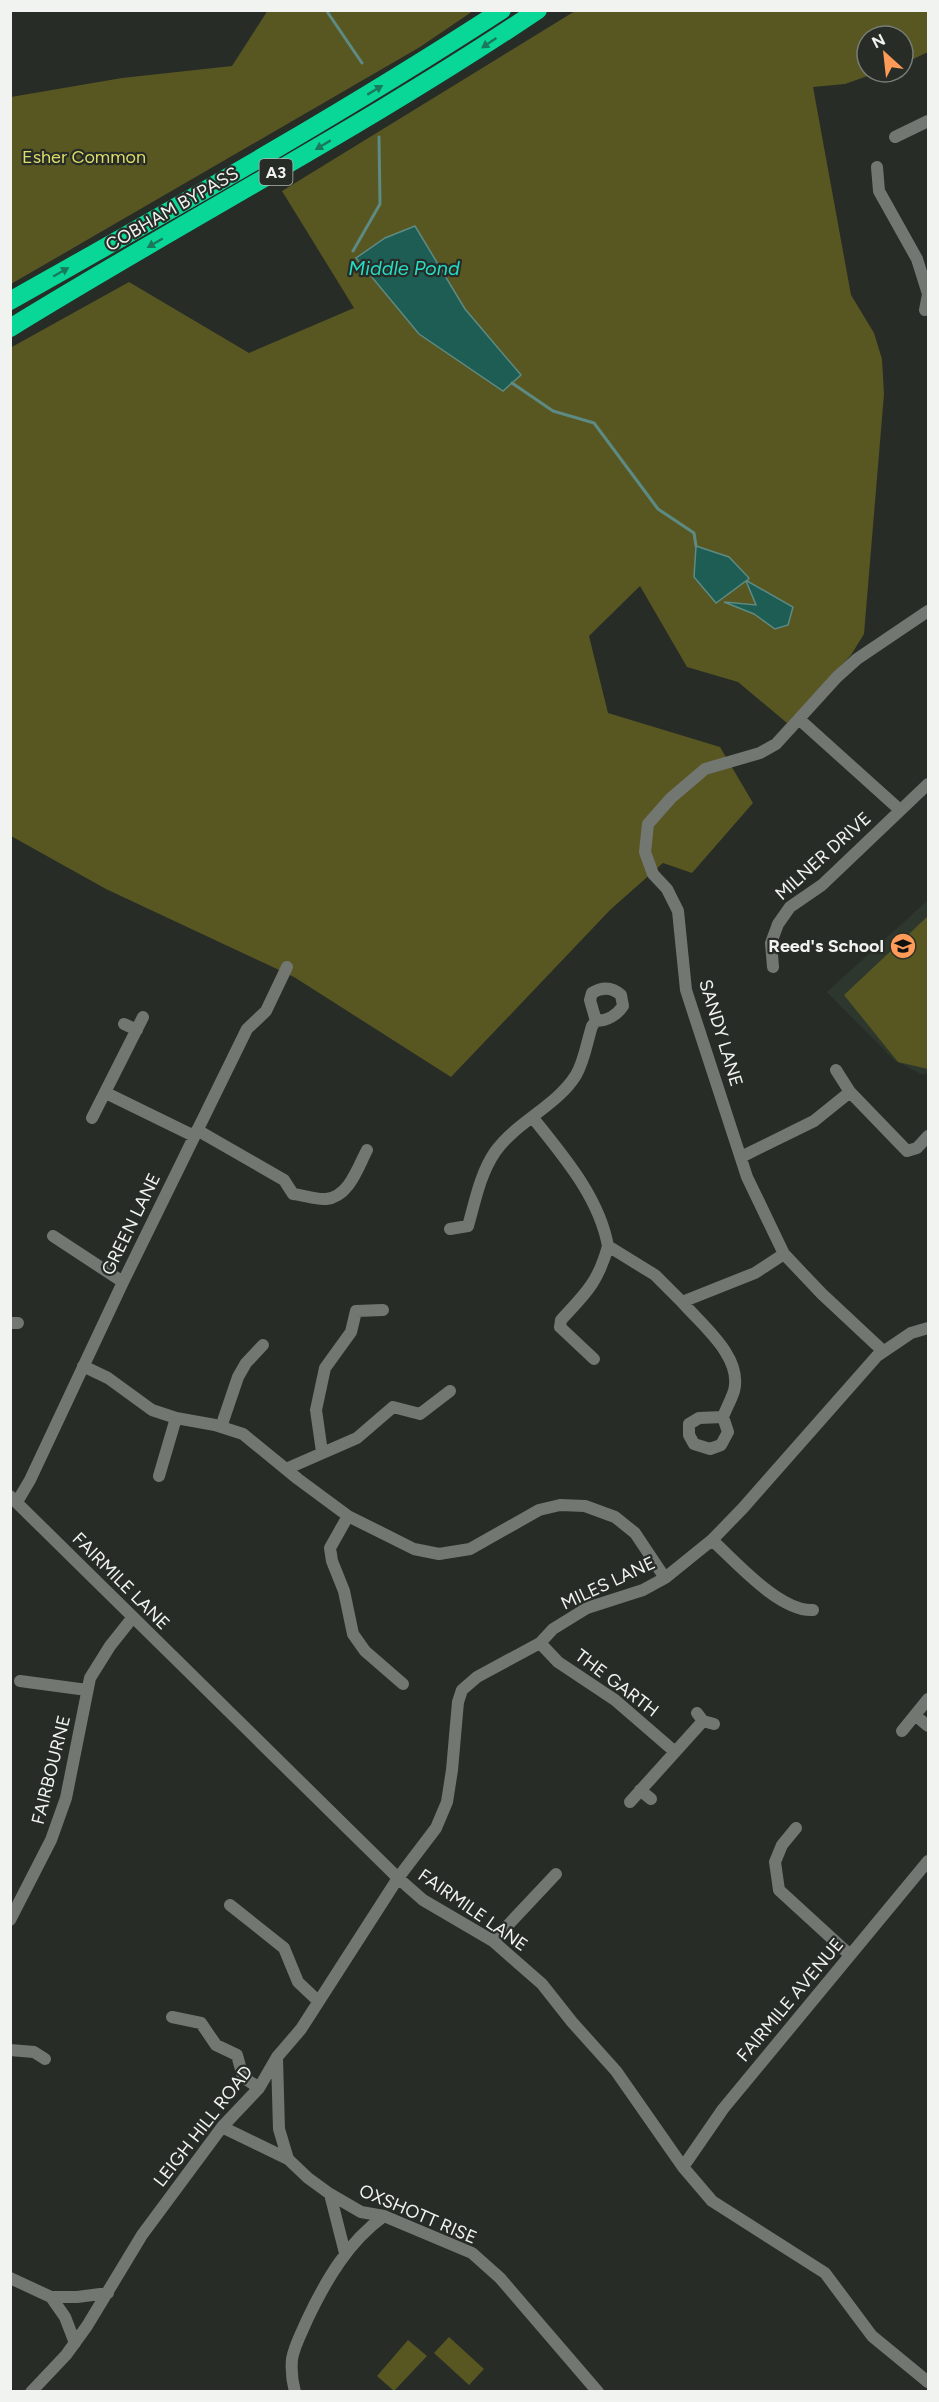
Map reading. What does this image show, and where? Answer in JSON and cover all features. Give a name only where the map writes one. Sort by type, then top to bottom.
[{"type":"highway","name":"COBHAM BYPASS","points":[[10,301],[258,159],[436,53],[502,10]]},
{"type":"highway","name":"COBHAM BYPASS","points":[[10,328],[315,150],[473,54],[538,10]]},
{"type":"street","points":[[895,138],[928,121]]},
{"type":"street","points":[[876,167],[879,190],[923,256],[928,294],[925,310]]},
{"type":"street","name":"SANDY LANE","points":[[883,1351],[822,1294],[784,1254],[747,1177],[686,990],[678,911],[667,889],[653,874],[645,852],[648,824],[671,798],[705,769],[760,753],[776,744],[837,677],[857,659],[928,611]]},
{"type":"street","name":"MILNER DRIVE","points":[[800,720],[900,810]]},
{"type":"street","name":"MILNER DRIVE","points":[[772,967],[771,943],[778,924],[790,907],[822,885],[928,784]]},
{"type":"street","name":"GREEN LANE","points":[[14,1499],[30,1480],[123,1281],[247,1029],[266,1011],[287,967]]},
{"type":"street","points":[[92,1118],[143,1017]]},
{"type":"street","points":[[450,1229],[468,1226],[481,1182],[491,1159],[506,1139],[533,1118],[576,1075],[592,1026],[596,1021]]},
{"type":"street","points":[[124,1024],[137,1030]]},
{"type":"street","points":[[836,1070],[850,1092],[907,1151],[917,1148],[928,1136]]},
{"type":"street","points":[[741,1157],[814,1120],[850,1092]]},
{"type":"street","points":[[106,1093],[195,1133],[284,1180],[293,1194],[324,1199],[335,1197],[344,1190],[367,1150]]},
{"type":"street","points":[[533,1118],[565,1158],[591,1197],[604,1226],[608,1246],[603,1266],[593,1285],[561,1320],[560,1327],[594,1359]]},
{"type":"street","points":[[53,1236],[123,1281]]},
{"type":"street","points":[[608,1246],[655,1275],[726,1353],[735,1370],[734,1390],[723,1418]]},
{"type":"street","points":[[682,1302],[755,1273],[784,1254]]},
{"type":"street","points":[[322,1452],[316,1410],[325,1368],[351,1332],[356,1311],[383,1310]]},
{"type":"street","name":"MILES LANE","points":[[398,1878],[436,1828],[447,1802],[458,1702],[462,1690],[477,1677],[540,1643],[553,1629],[587,1608],[643,1590],[665,1578],[712,1540],[743,1508],[822,1416],[883,1351],[911,1333],[928,1328]]},
{"type":"street","points":[[221,1427],[237,1377],[246,1363],[263,1345]]},
{"type":"street","points":[[83,1366],[108,1378],[152,1410],[243,1434],[348,1516],[414,1549],[439,1554],[470,1549],[539,1510],[560,1504],[585,1506],[615,1517],[635,1533],[665,1578]]},
{"type":"street","points":[[286,1469],[357,1438],[393,1407],[420,1414],[450,1391]]},
{"type":"street","points":[[159,1476],[176,1418]]},
{"type":"street","name":"FAIRMILE LANE","points":[[14,1499],[398,1878],[423,1900],[493,1941],[547,1990],[616,2071],[683,2167],[712,2201],[825,2272],[872,2336],[928,2382]]},
{"type":"street","points":[[348,1516],[330,1548],[332,1561],[345,1592],[353,1634],[364,1651],[403,1684]]},
{"type":"street","points":[[712,1540],[767,1592],[801,1611],[813,1610]]},
{"type":"street","name":"FAIRBOURNE","points":[[10,1920],[37,1873],[62,1809],[78,1745],[90,1678],[132,1617]]},
{"type":"street","name":"THE GARTH","points":[[540,1643],[558,1662],[615,1700],[674,1751]]},
{"type":"street","points":[[20,1681],[87,1690]]},
{"type":"street","points":[[902,1731],[928,1699]]},
{"type":"street","points":[[916,1716],[928,1726]]},
{"type":"street","points":[[630,1802],[705,1719]]},
{"type":"street","points":[[640,1790],[651,1799]]},
{"type":"street","points":[[796,1828],[782,1845],[775,1862],[779,1890],[850,1955]]},
{"type":"street","name":"FAIRMILE AVENUE","points":[[683,2167],[723,2109],[928,1861]]},
{"type":"street","points":[[493,1941],[556,1874]]},
{"type":"street","name":"LEIGH HILL ROAD","points":[[31,2391],[75,2343],[142,2235],[222,2127],[259,2088],[278,2057],[301,2029],[398,1878]]},
{"type":"street","points":[[230,1905],[284,1948],[298,1982],[318,2001]]},
{"type":"street","points":[[172,2017],[201,2024],[216,2045],[237,2055],[243,2077],[259,2088]]},
{"type":"street","points":[[10,2050],[34,2052],[45,2059]]},
{"type":"street","points":[[278,2057],[279,2129],[288,2159]]},
{"type":"street","name":"OXSHOTT RISE","points":[[222,2127],[288,2159],[330,2194],[361,2212],[384,2216],[472,2253],[500,2278],[598,2391]]},
{"type":"street","points":[[330,2194],[345,2253]]},
{"type":"street","points":[[295,2391],[292,2381],[292,2358],[318,2296],[345,2253],[366,2229],[384,2216]]},
{"type":"street","points":[[10,2278],[51,2297],[77,2297],[108,2293]]},
{"type":"street","points":[[51,2297],[65,2317],[75,2343]]},
{"type":"shaded area","name":"Reed's School","points":[[928,900],[928,1074],[921,1074],[894,1060],[827,992]]},
{"type":"green space","name":"Esher Common","points":[[268,10],[473,11],[420,47],[11,284],[11,97],[122,78],[232,66]]},
{"type":"green space","points":[[575,11],[928,11],[928,52],[915,58],[915,24],[855,24],[855,80],[845,84],[813,87],[851,295],[874,333],[882,359],[884,394],[864,634],[851,655],[787,723],[738,682],[687,667],[640,586],[589,636],[608,713],[720,747],[753,803],[692,873],[663,863],[610,910],[451,1077],[294,977],[106,889],[11,836],[10,348],[129,282],[249,353],[354,308],[282,191]]},
{"type":"green space","name":"Reed's School","points":[[928,916],[928,1069],[898,1062],[844,995]]},
{"type":"green space","points":[[449,2337],[484,2369],[469,2385],[434,2353]]},
{"type":"green space","points":[[408,2340],[427,2356],[394,2391],[377,2376]]},
{"type":"water","name":"Middle Pond","points":[[415,226],[465,309],[521,375],[503,391],[419,334],[356,258],[385,238]]},
{"type":"water","points":[[696,546],[729,557],[749,578],[747,581],[793,607],[788,625],[775,629],[754,614],[724,602],[756,605],[746,581],[716,603],[694,577]]},
{"type":"waterway","points":[[326,10],[362,63]]},
{"type":"waterway","points":[[353,251],[380,204],[379,137]]},
{"type":"waterway","points":[[512,383],[553,411],[594,423],[658,509],[694,533],[696,546]]},
{"type":"place","name":"Reed's School","points":[[903,946]]}]
